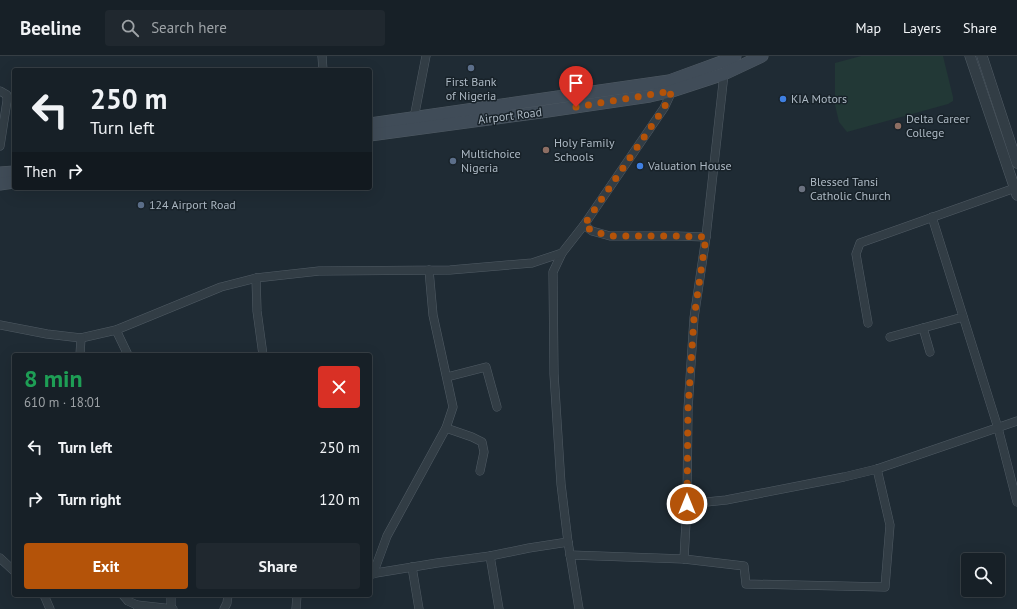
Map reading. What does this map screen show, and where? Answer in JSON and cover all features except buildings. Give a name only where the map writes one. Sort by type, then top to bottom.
[{"type":"main road","name":"Airport Road","points":[[372,124],[668,80],[724,62],[735,56]]},
{"type":"main road","name":"Airport Road","points":[[372,135],[561,109],[672,91],[724,74],[762,56]]},
{"type":"main road","points":[[559,96],[561,109]]},
{"type":"main road","points":[[0,173],[12,172]]},
{"type":"main road","points":[[0,184],[12,182]]},
{"type":"street","points":[[322,56],[323,68]]},
{"type":"street","points":[[414,118],[426,56]]},
{"type":"street","points":[[868,323],[856,254],[860,243],[932,217],[1016,191],[970,56]]},
{"type":"street","points":[[982,56],[1017,163]]},
{"type":"street","points":[[684,559],[687,504],[688,409],[694,318],[706,237],[724,74]]},
{"type":"street","points":[[0,91],[7,95],[7,101],[0,146]]},
{"type":"street","points":[[579,609],[568,542],[561,484],[554,374],[553,272],[562,253],[584,225],[664,108],[672,91]]},
{"type":"street","points":[[932,217],[998,428],[1017,502]]},
{"type":"street","points":[[584,225],[592,231],[610,236],[706,237]]},
{"type":"street","points":[[0,325],[47,334],[81,338],[116,330],[222,287],[256,278],[319,271],[450,270],[532,263],[562,253]]},
{"type":"street","points":[[372,572],[387,536],[446,428],[453,407],[433,315],[429,270]]},
{"type":"street","points":[[256,278],[257,311],[263,353]]},
{"type":"street","points":[[890,337],[963,317]]},
{"type":"street","points":[[923,328],[930,352]]},
{"type":"street","points":[[116,330],[127,353]]},
{"type":"street","points":[[80,353],[81,338]]},
{"type":"street","points":[[447,377],[486,367],[497,407]]},
{"type":"street","points":[[687,504],[726,500],[844,477],[877,469],[1017,421]]},
{"type":"street","points":[[446,428],[482,442],[484,452],[480,471]]},
{"type":"street","points":[[570,555],[684,559],[744,566],[746,584],[885,587],[890,525],[877,469]]},
{"type":"street","points":[[372,574],[490,556],[568,542]]},
{"type":"street","points":[[490,556],[499,609]]},
{"type":"street","points":[[0,558],[12,569]]},
{"type":"street","points":[[412,567],[419,609]]},
{"type":"street","points":[[45,597],[50,609]]},
{"type":"street","points":[[125,597],[128,601],[138,607],[172,609],[171,597]]},
{"type":"street","points":[[224,609],[228,597]]},
{"type":"street","points":[[296,609],[297,597]]},
{"type":"green space","points":[[861,56],[943,56],[953,101],[948,104],[847,132],[839,122],[835,105],[835,63]]},
{"type":"place","name":"First Bank of Nigeria","points":[[471,68]]},
{"type":"place","name":"KIA Motors","points":[[783,99]]},
{"type":"place","name":"Delta Career College","points":[[898,126]]},
{"type":"place","name":"Holy Family Schools","points":[[546,150]]},
{"type":"place","name":"Multichoice Nigeria","points":[[453,161]]},
{"type":"place","name":"Valuation House","points":[[640,166]]},
{"type":"place","name":"Blessed Tansi Catholic Church","points":[[802,189]]},
{"type":"place","name":"124 Airport Road","points":[[141,205]]},
{"type":"route","points":[[576,107],[650,96],[672,91],[664,108],[584,225],[592,231],[610,236],[706,237],[694,318],[688,409],[687,504]]}]
